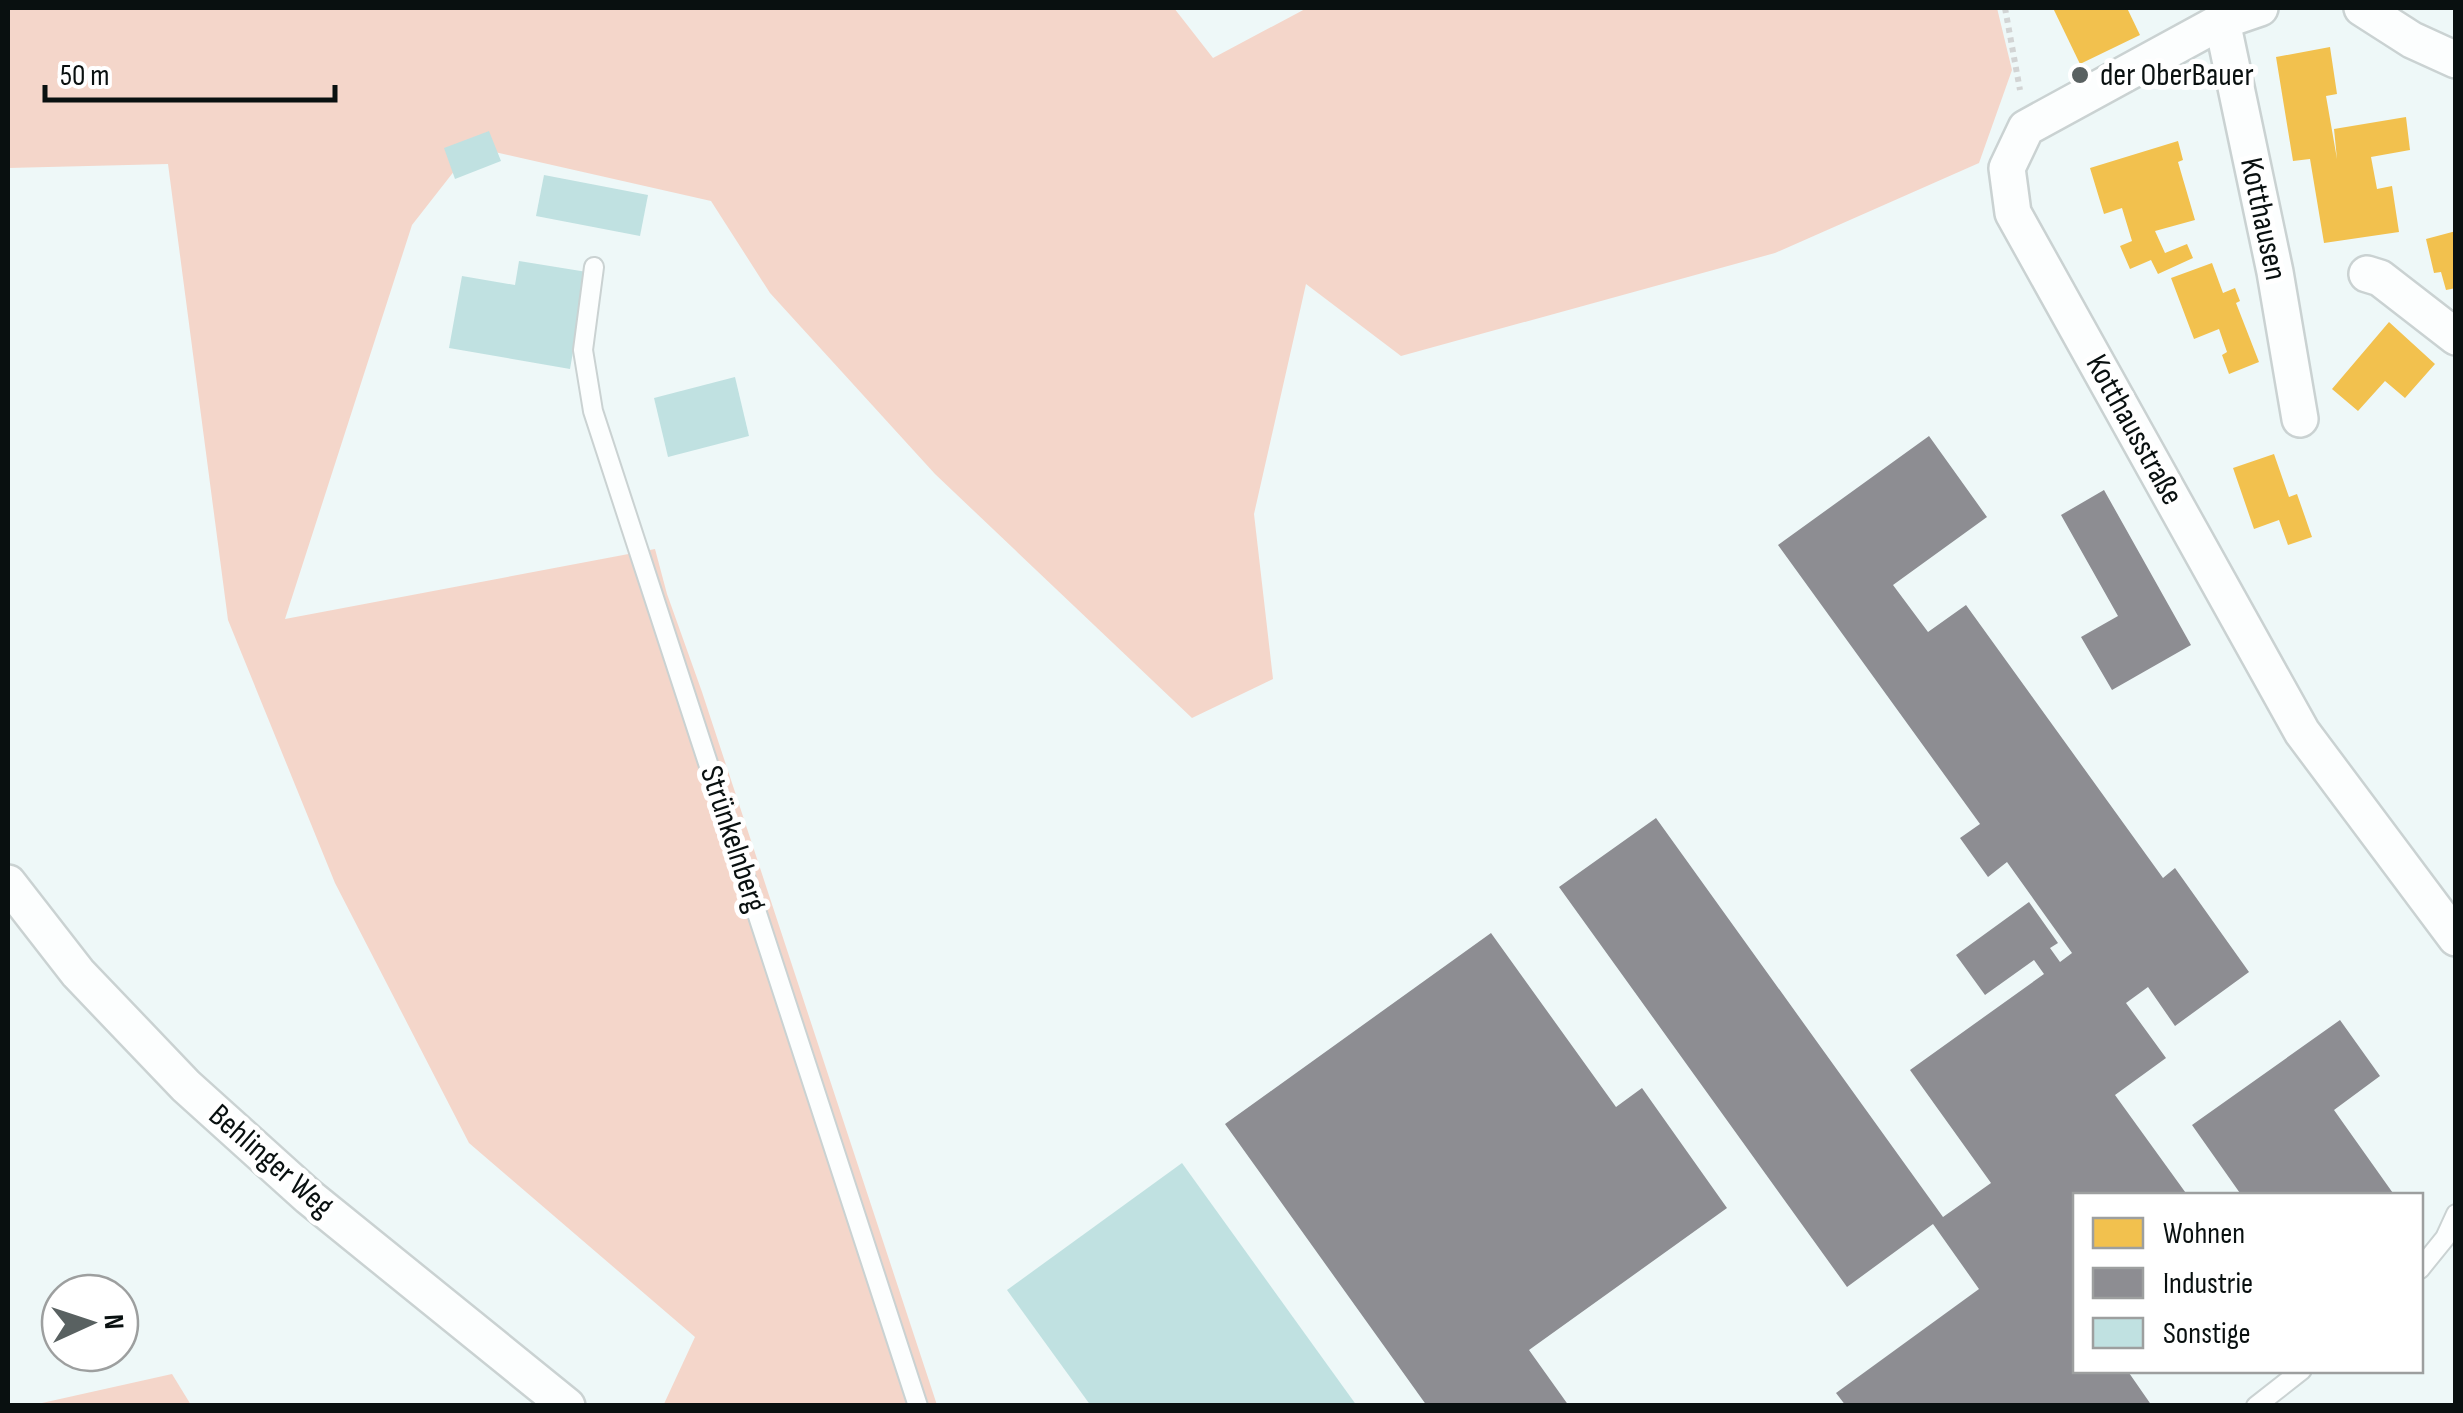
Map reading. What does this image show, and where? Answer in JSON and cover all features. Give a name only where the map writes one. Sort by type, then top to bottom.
[{"type":"street","points":[[2026,128],[2222,21],[2260,8]]},
{"type":"street","points":[[2362,8],[2412,40],[2456,60]]},
{"type":"street","name":"Kotthausen","points":[[2222,21],[2275,272],[2300,418]]},
{"type":"street","name":"Kotthausstraße","points":[[2026,128],[2006,168],[2014,212],[2302,732],[2456,938]]},
{"type":"street","points":[[2367,274],[2380,278],[2456,337]]},
{"type":"street","name":"Behlinger Weg","points":[[8,883],[78,973],[186,1086],[309,1196],[567,1406]]},
{"type":"lane","name":"Strünkelnberg","points":[[594,267],[583,350],[592,411],[918,1406]]},
{"type":"lane","points":[[2423,1265],[2446,1238],[2456,1214]]},
{"type":"lane","points":[[2256,1406],[2298,1373]]},
{"type":"path","points":[[2005,8],[2026,128]]},
{"type":"shaded area","points":[[8,8],[1174,8],[1213,58],[1307,8],[1997,8],[2012,70],[1979,163],[1775,253],[1401,356],[1306,284],[1254,514],[1273,679],[1192,718],[935,474],[770,293],[711,201],[473,147],[412,225],[285,619],[655,549],[937,1405],[663,1406],[695,1337],[469,1143],[335,883],[228,620],[168,164],[8,168]]},
{"type":"shaded area","points":[[172,1374],[191,1405],[33,1405]]},
{"type":"building: Wohnen","points":[[2053,8],[2127,8],[2140,35],[2080,64]]},
{"type":"building: Wohnen","points":[[2330,47],[2337,94],[2326,96],[2337,159],[2334,129],[2406,117],[2410,150],[2371,157],[2377,189],[2392,186],[2399,232],[2324,243],[2310,159],[2293,161],[2276,57]]},
{"type":"building: Wohnen","points":[[2178,141],[2183,160],[2178,162],[2195,220],[2155,231],[2165,253],[2187,244],[2193,258],[2158,274],[2151,260],[2130,269],[2120,246],[2132,241],[2122,208],[2104,214],[2090,168]]},
{"type":"building: Wohnen","points":[[2456,231],[2456,288],[2446,290],[2441,272],[2434,273],[2426,239]]},
{"type":"building: Wohnen","points":[[2212,263],[2223,293],[2235,288],[2240,301],[2236,303],[2259,362],[2229,374],[2219,329],[2194,339],[2171,278]]},
{"type":"building: Wohnen","points":[[2389,322],[2435,364],[2405,398],[2385,381],[2358,411],[2332,389]]},
{"type":"building: Wohnen","points":[[2274,454],[2289,497],[2297,494],[2312,537],[2288,545],[2279,520],[2254,529],[2233,468]]},
{"type":"building: Industrie","points":[[1929,436],[1987,517],[1893,585],[1928,632],[1966,605],[2163,878],[2175,868],[2249,972],[2175,1026],[2148,987],[2126,1003],[2166,1058],[2115,1095],[2186,1193],[2073,1193],[2073,1373],[2129,1373],[2152,1406],[1846,1406],[1836,1393],[1979,1289],[1933,1224],[1847,1287],[1559,887],[1656,818],[1943,1217],[1991,1183],[1910,1070],[2044,974],[2034,960],[1985,995],[1956,955],[2029,902],[2058,943],[2050,948],[2060,962],[2072,953],[2007,862],[1988,877],[1960,838],[1980,824],[1778,545]]},
{"type":"building: Industrie","points":[[2104,490],[2191,645],[2112,690],[2081,637],[2118,616],[2061,515]]},
{"type":"building: Industrie","points":[[1491,933],[1616,1107],[1642,1088],[1727,1208],[1529,1350],[1569,1406],[1427,1406],[1225,1124]]},
{"type":"building: Industrie","points":[[2340,1020],[2380,1076],[2334,1110],[2393,1193],[2240,1193],[2192,1125]]},
{"type":"building: Sonstige","points":[[489,131],[501,161],[455,179],[444,148]]},
{"type":"building: Sonstige","points":[[544,175],[648,195],[640,236],[536,216]]},
{"type":"building: Sonstige","points":[[519,261],[587,272],[570,369],[449,348],[462,276],[515,285]]},
{"type":"building: Sonstige","points":[[735,377],[749,436],[668,457],[654,398]]},
{"type":"building: Sonstige","points":[[1182,1163],[1357,1406],[1091,1406],[1007,1290]]},
{"type":"place","name":"der OberBauer","points":[[2080,75]]}]
